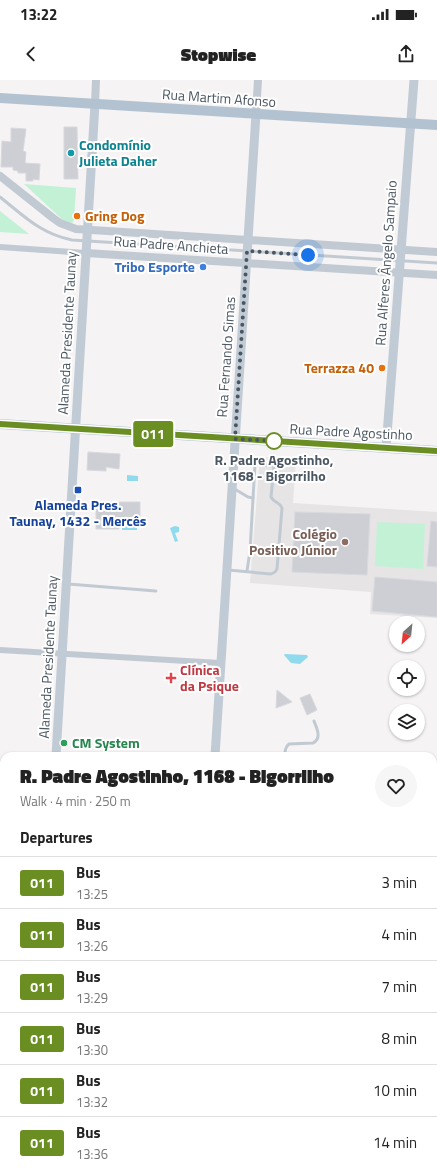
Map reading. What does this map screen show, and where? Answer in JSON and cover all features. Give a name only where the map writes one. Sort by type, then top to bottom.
[{"type":"main road","name":"Rua Alferes Ângelo Sampaio","points":[[386,448],[414,80]]},
{"type":"main road","name":"Rua Martim Afonso","points":[[0,98],[437,125]]},
{"type":"main road","name":"Alameda Presidente Taunay","points":[[56,752],[95,104]]},
{"type":"main road","name":"Rua Fernando Simas","points":[[215,752],[256,114]]},
{"type":"main road","name":"Rua Padre Agostinho","points":[[0,424],[437,451]]},
{"type":"street","name":"Alameda Presidente Taunay","points":[[95,104],[96,80]]},
{"type":"street","name":"Rua Fernando Simas","points":[[256,114],[258,80]]},
{"type":"street","name":"Rua Padre Anchieta","points":[[0,176],[60,224],[87,231],[437,252]]},
{"type":"street","name":"Rua Padre Anchieta","points":[[0,247],[437,275]]},
{"type":"street","points":[[0,650],[220,663]]},
{"type":"lane","points":[[0,197],[46,232],[72,240],[437,263]]},
{"type":"lane","points":[[226,570],[271,574],[277,569],[282,508],[280,504],[271,498],[274,466],[255,464],[250,551],[247,571]]},
{"type":"lane","points":[[232,488],[253,498]]},
{"type":"lane","points":[[66,584],[156,591]]},
{"type":"lane","points":[[285,752],[286,746],[289,744],[314,743],[317,741],[318,734],[314,721]]},
{"type":"shaded area","name":"Colégio Positivo Júnior","points":[[260,457],[296,459],[293,503],[437,512],[437,618],[425,617],[425,616],[370,614],[371,592],[250,583]]},
{"type":"green space","points":[[24,184],[76,188],[74,220],[72,223],[64,221]]},
{"type":"green space","points":[[0,211],[29,234],[0,232]]},
{"type":"green space","points":[[377,522],[425,524],[423,569],[375,566]]},
{"type":"water","points":[[127,475],[138,476],[138,481],[127,481]]},
{"type":"water","points":[[133,523],[137,523],[137,530],[122,530],[122,526],[128,526]]},
{"type":"water","points":[[175,526],[179,527],[179,532],[175,533],[178,541],[175,542],[170,528]]},
{"type":"water","points":[[284,655],[307,655],[308,657],[300,664],[291,663]]},
{"type":"building","name":"Condomínio Julieta Daher","points":[[64,127],[77,127],[78,179],[64,179]]},
{"type":"building","points":[[11,128],[26,129],[23,151],[26,152],[25,163],[40,164],[39,180],[33,179],[33,181],[26,181],[26,173],[18,173],[18,171],[13,170],[13,167],[1,167],[2,141],[11,142]]},
{"type":"building","points":[[88,452],[120,454],[119,469],[106,467],[106,471],[87,470]]},
{"type":"building","points":[[96,502],[140,502],[140,519],[119,518],[119,529],[96,529]]},
{"type":"building","points":[[295,512],[370,514],[367,575],[292,572]]},
{"type":"building","points":[[431,521],[437,522],[437,567],[427,566]]},
{"type":"building","points":[[375,577],[437,582],[437,617],[372,611]]},
{"type":"building","points":[[277,690],[292,702],[276,708]]},
{"type":"building","points":[[310,694],[317,710],[307,715],[300,698]]},
{"type":"bus line","name":"011","points":[[0,424],[437,451]]},
{"type":"place","name":"Condomínio Julieta Daher","points":[[71,153]]},
{"type":"place","name":"Gring Dog","points":[[77,216]]},
{"type":"place","name":"Tribo Esporte","points":[[203,267]]},
{"type":"place","name":"Terrazza 40","points":[[382,368]]},
{"type":"place","name":"R. Padre Agostinho, 1168 - Bigorrilho","points":[[274,441]]},
{"type":"place","name":"Alameda Pres. Taunay, 1432 - Mercês","points":[[78,490]]},
{"type":"place","name":"Colégio Positivo Júnior","points":[[345,542]]},
{"type":"place","name":"Clínica da Psique","points":[[171,678]]},
{"type":"place","name":"CM System","points":[[64,743]]},
{"type":"route","points":[[274,441],[280,441],[235,439],[247,251],[308,255]]}]
